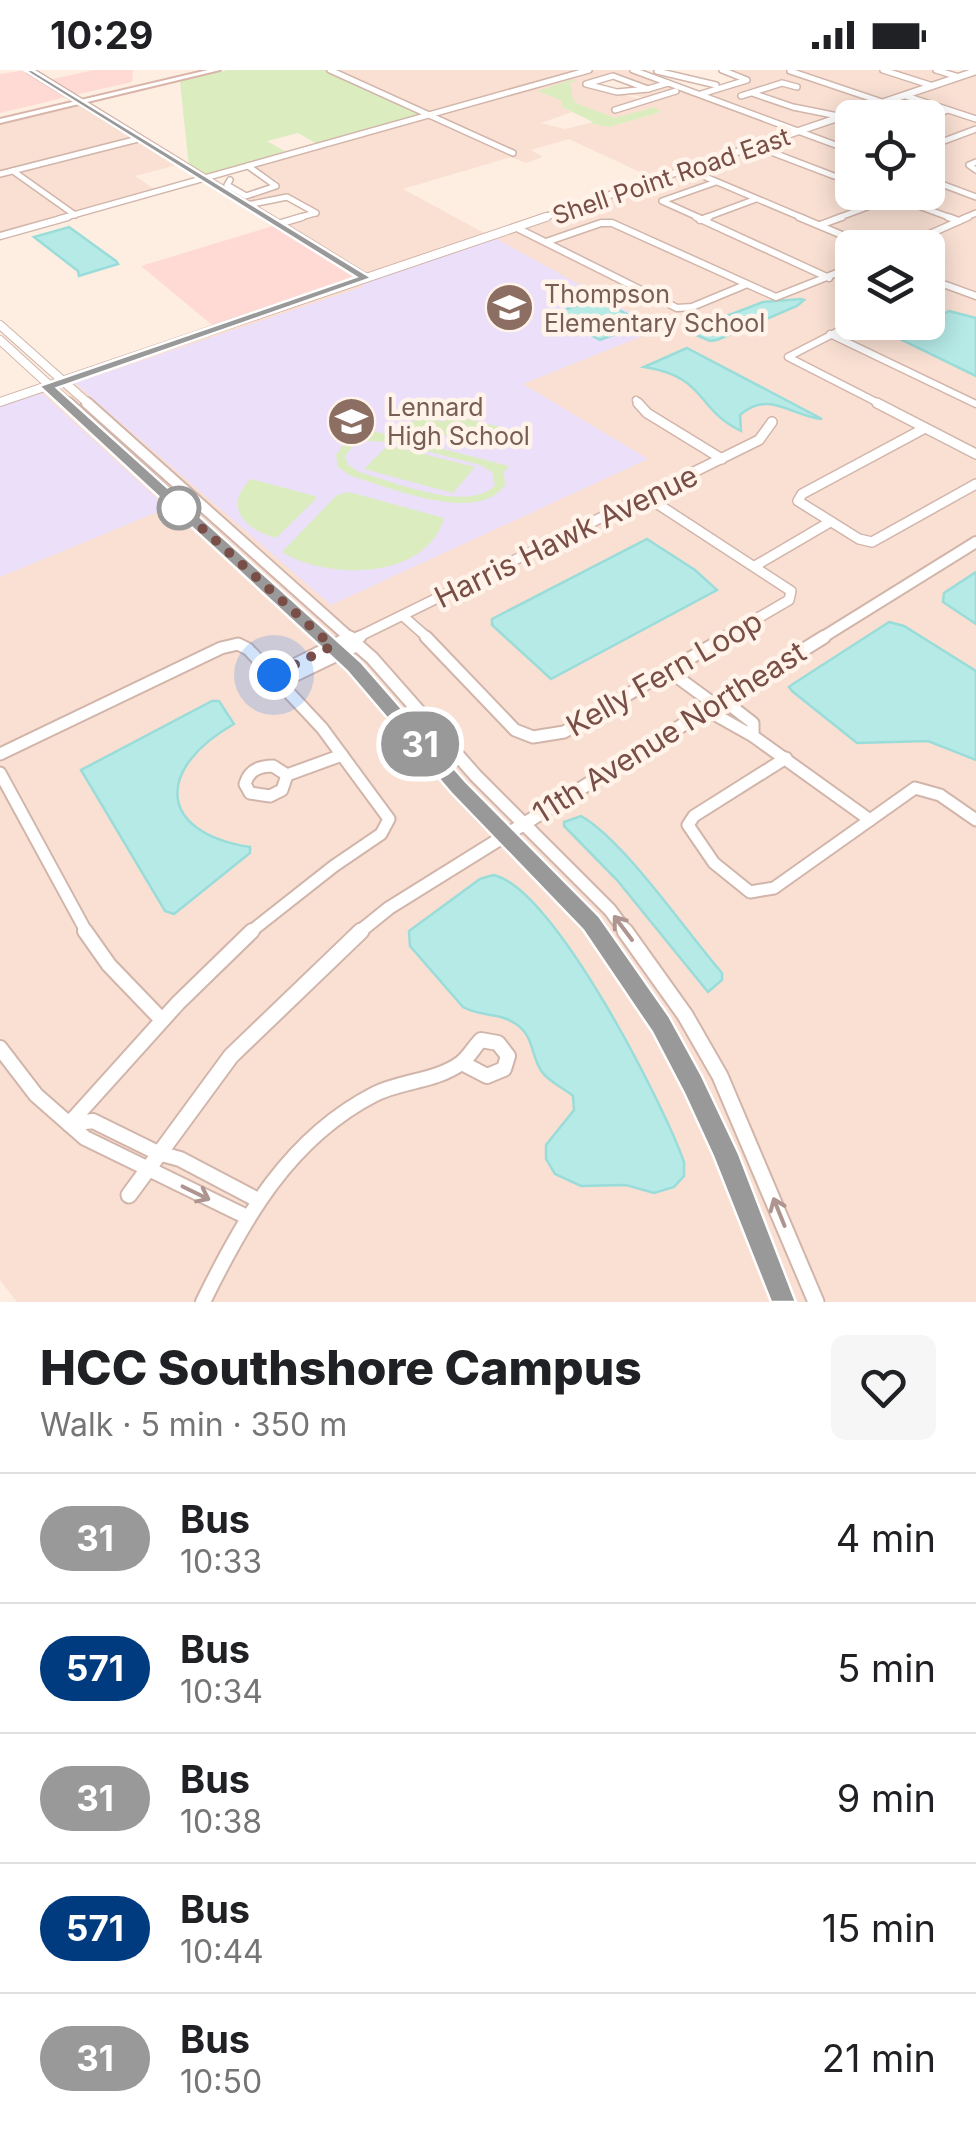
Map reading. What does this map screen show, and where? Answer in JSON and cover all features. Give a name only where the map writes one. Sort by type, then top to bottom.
[{"type":"main road","points":[[75,101],[196,70]]},
{"type":"main road","points":[[0,118],[216,70]]},
{"type":"street","points":[[29,70],[204,179],[246,196],[276,186],[276,182],[248,166]]},
{"type":"street","points":[[330,70],[512,153]]},
{"type":"street","points":[[0,236],[588,70]]},
{"type":"street","points":[[633,70],[835,145]]},
{"type":"street","points":[[646,74],[659,70],[716,84]]},
{"type":"street","points":[[700,94],[747,80],[722,70]]},
{"type":"street","points":[[883,70],[933,86]]},
{"type":"street","points":[[936,70],[959,77]]},
{"type":"street","points":[[790,71],[876,100]]},
{"type":"street","name":"Shell Point Road East","points":[[894,100],[976,72]]},
{"type":"street","points":[[646,100],[586,84],[613,76],[650,89]]},
{"type":"street","points":[[629,94],[668,83]]},
{"type":"street","points":[[741,96],[782,83],[797,87]]},
{"type":"street","points":[[615,110],[676,91]]},
{"type":"street","points":[[752,93],[794,107],[835,114]]},
{"type":"street","points":[[906,96],[976,119]]},
{"type":"street","points":[[945,111],[949,110]]},
{"type":"street","name":"Shell Point Road East","points":[[0,402],[835,120]]},
{"type":"street","points":[[945,141],[976,129]]},
{"type":"street","points":[[0,174],[138,139]]},
{"type":"street","points":[[758,146],[835,176]]},
{"type":"street","points":[[976,162],[970,165],[976,170]]},
{"type":"street","points":[[13,170],[75,215]]},
{"type":"street","points":[[688,170],[835,232]]},
{"type":"street","points":[[716,182],[662,201],[829,278]]},
{"type":"street","points":[[225,185],[247,205],[366,278]]},
{"type":"street","points":[[945,186],[976,198]]},
{"type":"street","points":[[247,205],[287,197],[316,213],[278,224]]},
{"type":"street","points":[[820,225],[894,197],[960,221]]},
{"type":"street","points":[[700,220],[757,199]]},
{"type":"street","points":[[275,214],[288,221]]},
{"type":"street","points":[[939,230],[976,214]]},
{"type":"street","points":[[546,242],[600,223],[612,223],[769,296],[782,297],[835,275]]},
{"type":"street","points":[[519,228],[677,308],[692,307],[745,285]]},
{"type":"street","points":[[945,285],[976,296]]},
{"type":"street","points":[[0,325],[354,641],[476,776],[610,910],[685,1015],[727,1092],[816,1302]]},
{"type":"street","points":[[835,332],[788,357],[976,454]]},
{"type":"street","points":[[830,334],[976,404]]},
{"type":"street","points":[[0,340],[337,650],[458,788],[591,923],[660,1024],[726,1154],[782,1302]]},
{"type":"street","points":[[636,400],[647,414],[722,459]]},
{"type":"street","name":"Harris Hawk Avenue","points":[[278,678],[759,440],[772,422]]},
{"type":"street","points":[[925,428],[798,497],[801,505],[859,540],[880,540],[976,484]]},
{"type":"street","name":"Kelly Fern Loop","points":[[404,616],[449,658],[507,724],[534,737],[564,732],[790,600],[792,591],[648,497]]},
{"type":"street","points":[[755,566],[830,522]]},
{"type":"street","name":"11th Avenue Northeast","points":[[129,1195],[231,1056],[336,951],[388,908],[976,542]]},
{"type":"street","points":[[0,754],[230,645],[248,649],[278,678],[386,812],[387,826],[270,913],[160,1018],[69,1124]]},
{"type":"street","points":[[669,671],[714,704],[742,733],[786,758],[870,820]]},
{"type":"street","points":[[714,704],[753,723],[753,736]]},
{"type":"street","points":[[287,775],[342,755]]},
{"type":"street","points":[[786,758],[694,816],[688,826],[693,839],[738,886],[756,893],[774,888],[915,788],[940,795],[976,820]]},
{"type":"street","points":[[0,773],[94,946],[160,1018]]},
{"type":"street","points":[[0,1048],[36,1094],[85,1138],[245,1216]]},
{"type":"street","points":[[203,1302],[245,1216],[289,1158],[346,1110],[377,1092],[462,1063]]},
{"type":"street","points":[[69,1124],[93,1121],[256,1198]]},
{"type":"shaded area","points":[[26,70],[67,97],[0,113],[0,74]]},
{"type":"shaded area","points":[[94,70],[133,70],[132,82],[70,96],[48,80]]},
{"type":"shaded area","points":[[333,70],[585,70],[431,114]]},
{"type":"shaded area","points":[[592,70],[631,70],[665,83],[649,88],[615,75],[585,84],[643,100],[646,99],[632,94],[669,84],[703,95],[745,82],[725,70],[880,70],[930,87],[885,70],[932,70],[955,77],[976,71],[976,1302],[17,1302],[0,1280],[0,401],[369,277],[282,225],[318,214],[289,196],[247,204],[222,188],[247,197],[279,186],[278,181],[251,166]],"holes":[[[568,101],[615,118],[655,108],[661,112],[609,127],[590,123],[565,129],[541,123],[572,112],[562,107]],[[569,139],[655,179],[490,236],[403,189],[511,157],[526,163],[543,157],[531,150]]]},
{"type":"shaded area","points":[[79,106],[134,139],[0,173],[0,124]]},
{"type":"shaded area","points":[[137,140],[177,165],[135,176],[157,191],[76,214],[17,171]]},
{"type":"shaded area","points":[[12,172],[71,215],[0,235],[0,175]]},
{"type":"shaded area","points":[[276,225],[357,275],[350,281],[212,325],[141,266]]},
{"type":"shaded area","name":"Lennard High School","points":[[495,238],[660,329],[523,384],[648,459],[331,605],[75,383],[362,287],[366,278]]},
{"type":"shaded area","points":[[42,393],[167,508],[0,577],[0,406]]},
{"type":"green space","points":[[228,70],[325,70],[425,115],[319,145],[298,133],[267,141],[288,153],[203,177],[189,168],[180,81]]},
{"type":"green space","points":[[573,79],[577,81],[570,82],[573,100],[579,100],[573,102],[615,118],[655,107],[661,112],[609,127],[590,123],[593,122],[562,107],[562,101],[538,91]]},
{"type":"green space","points":[[451,415],[521,432],[509,447],[492,443],[489,446],[408,426],[418,416],[444,422]]},
{"type":"green space","points":[[369,430],[509,466],[504,472],[505,485],[492,497],[454,503],[351,476],[338,467],[336,455],[344,444]],"holes":[[[367,441],[391,442],[480,465],[492,472],[495,485],[483,493],[449,496],[391,482],[348,465],[345,456],[352,447]]]},
{"type":"green space","points":[[388,445],[475,467],[453,493],[364,469]]},
{"type":"green space","points":[[251,479],[316,499],[276,538],[255,529],[241,516],[238,498]]},
{"type":"green space","points":[[349,492],[444,518],[434,539],[397,564],[348,570],[301,561],[282,552],[337,495]]},
{"type":"water","points":[[69,227],[118,264],[79,276],[78,271],[34,237]]},
{"type":"water","points":[[596,298],[642,324],[600,340],[552,315]]},
{"type":"water","points":[[804,300],[797,306],[717,340],[687,331],[763,302]]},
{"type":"water","points":[[945,313],[976,318],[976,376],[902,340],[945,340]]},
{"type":"water","points":[[687,348],[822,419],[761,404],[740,415],[741,431],[715,413],[680,378],[644,367]]},
{"type":"water","points":[[647,539],[695,570],[717,590],[551,679],[492,625],[492,619]]},
{"type":"water","points":[[976,572],[976,624],[943,602],[944,593]]},
{"type":"water","points":[[889,622],[904,626],[976,671],[976,760],[928,741],[857,743],[789,687]]},
{"type":"water","points":[[212,701],[219,701],[234,724],[208,741],[190,760],[180,778],[178,796],[183,813],[197,828],[250,847],[250,853],[174,914],[165,911],[81,770]]},
{"type":"water","points":[[581,816],[635,866],[722,973],[722,980],[708,992],[617,880],[564,826],[564,822]]},
{"type":"water","points":[[493,875],[518,888],[545,916],[603,1000],[654,1094],[684,1162],[684,1176],[674,1187],[654,1193],[626,1185],[581,1186],[555,1174],[546,1159],[546,1145],[574,1110],[573,1096],[542,1072],[522,1029],[503,1018],[463,1007],[410,946],[409,931],[480,879]]},
{"type":"bus line","name":"31","points":[[29,70],[366,278],[47,386],[354,666],[458,788],[554,881],[591,923],[660,1024],[693,1084],[726,1154],[782,1302]]},
{"type":"place","name":"Thompson Elementary School","points":[[509,308]]},
{"type":"place","name":"Lennard High School","points":[[352,421]]},
{"type":"route","points":[[179,508],[171,500],[332,646],[274,675]]}]
